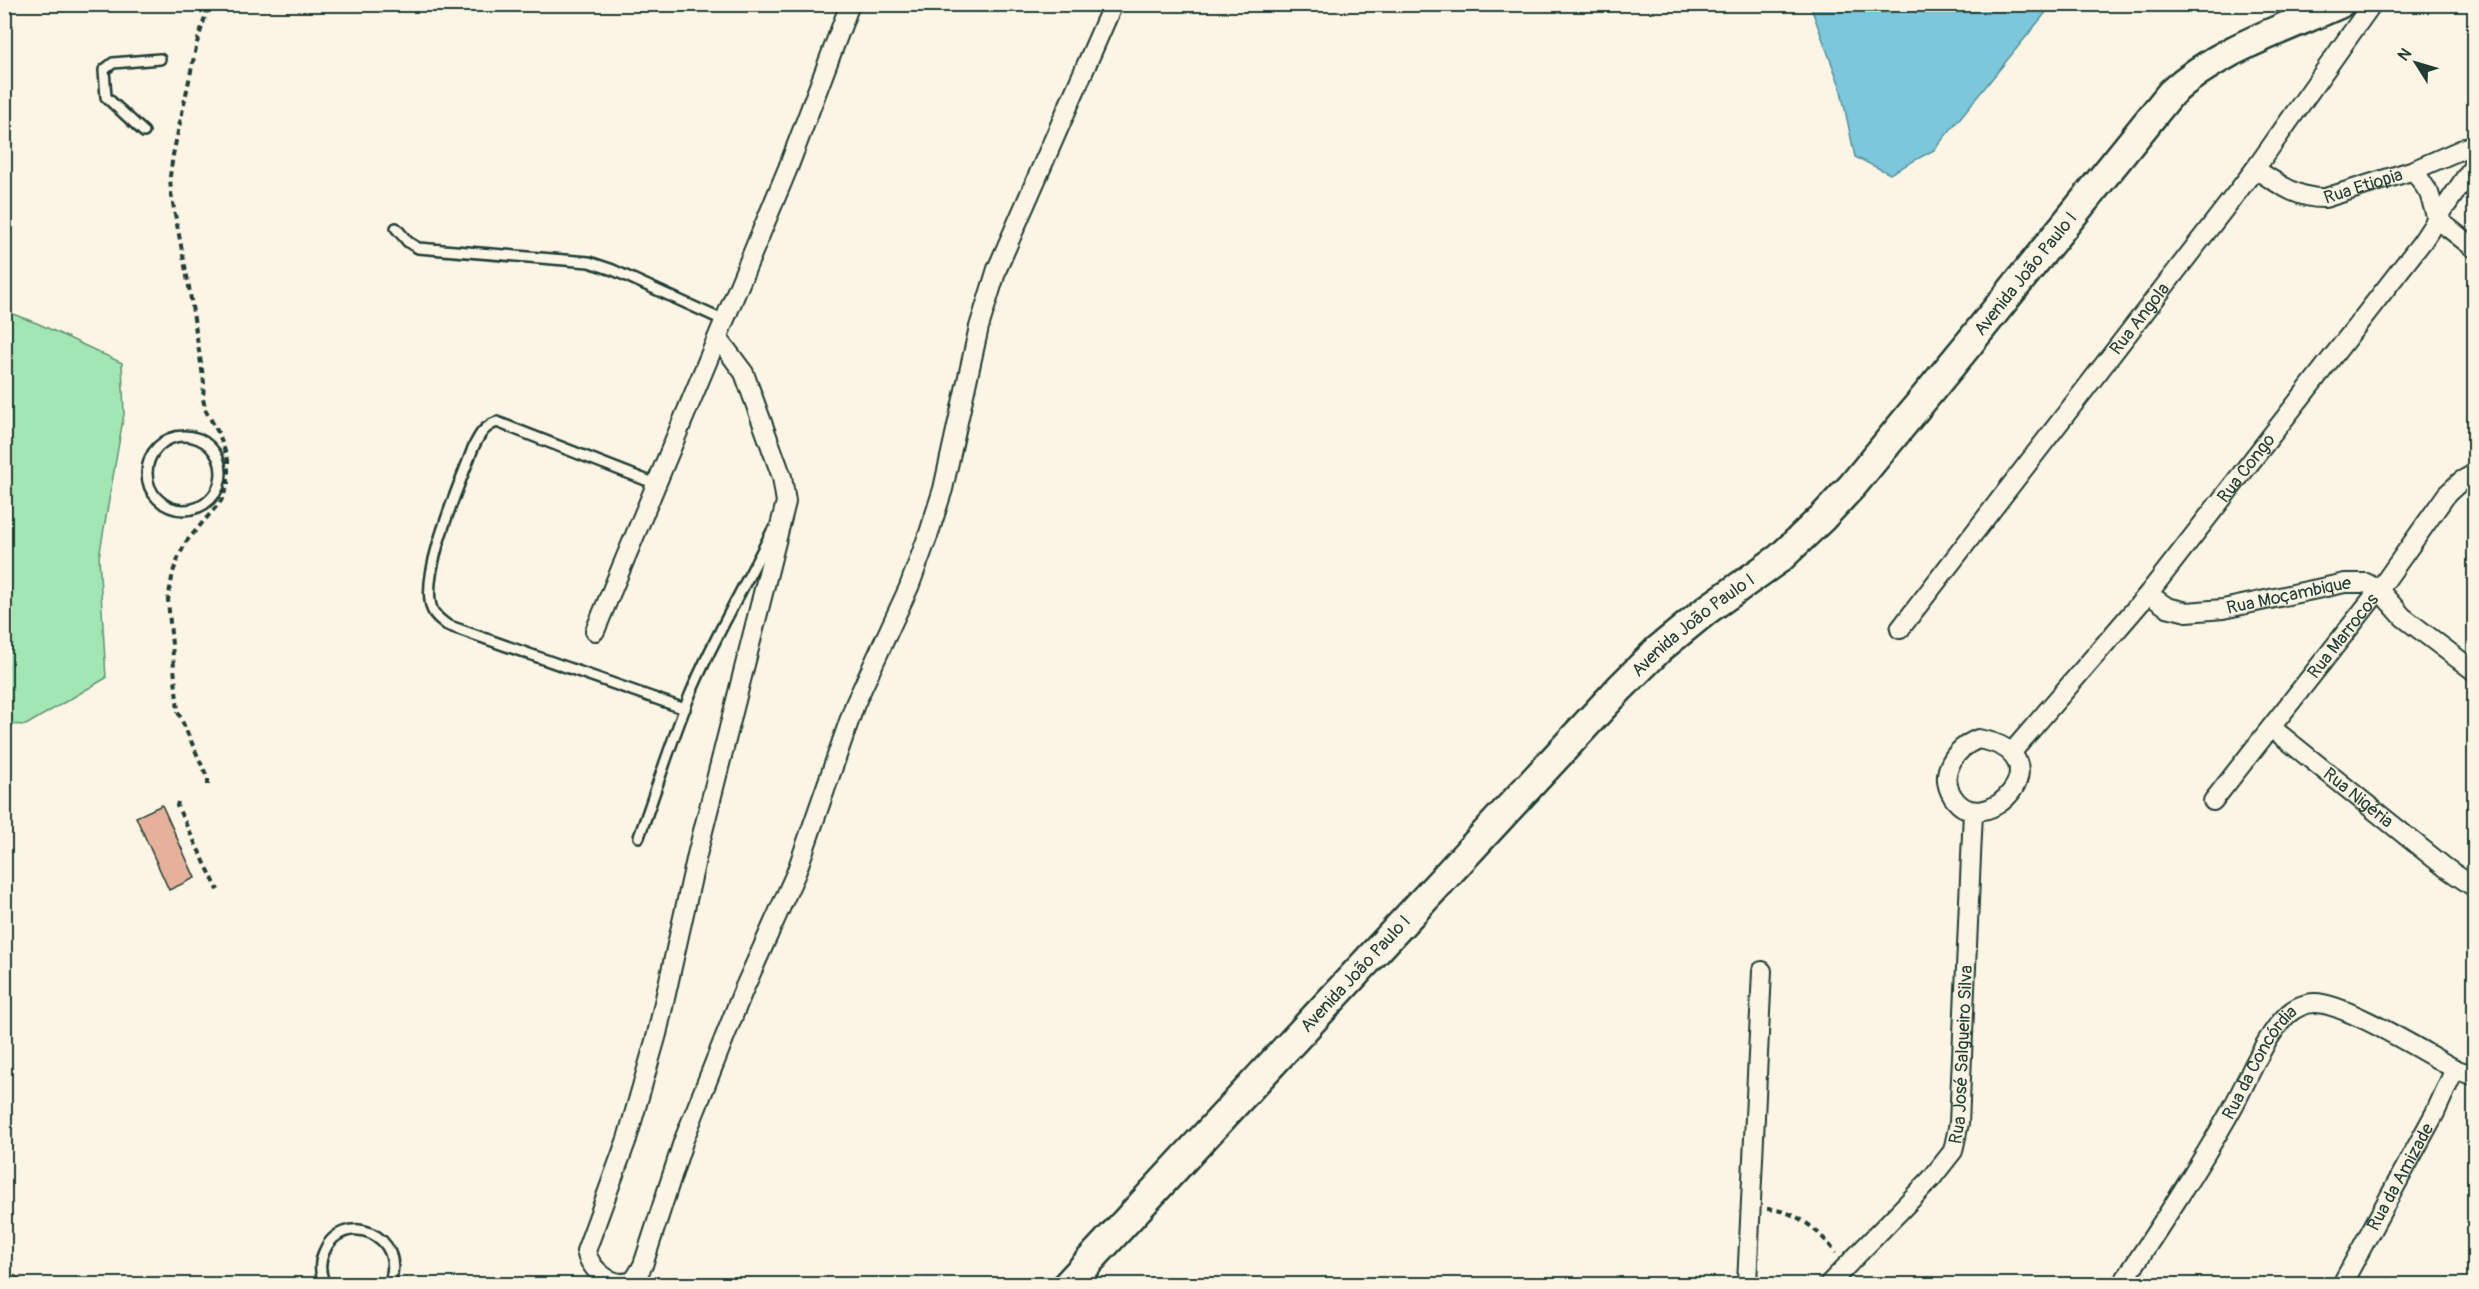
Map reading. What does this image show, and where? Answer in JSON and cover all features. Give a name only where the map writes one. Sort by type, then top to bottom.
[{"type":"main road","name":"Avenida João Paulo I","points":[[1068,1284],[1620,688],[1659,649],[1708,609],[1780,558],[1823,518],[1853,485],[1967,346],[2171,93],[2192,74],[2215,59],[2339,4]]},
{"type":"street","points":[[595,631],[788,168],[850,4]]},
{"type":"street","points":[[718,338],[744,373],[782,477],[786,502],[697,855],[657,1034],[627,1139],[586,1251],[589,1263],[595,1272],[611,1282],[624,1284],[634,1280],[643,1265],[683,1142],[743,991],[796,873],[855,705],[909,587],[943,489],[979,327],[997,269],[1113,4]]},
{"type":"street","name":"Rua Angola","points":[[1900,629],[2254,169],[2372,4]]},
{"type":"street","name":"Rua Etiopia","points":[[2254,169],[2297,194],[2311,199],[2325,198],[2414,170],[2475,144]]},
{"type":"street","name":"Rua Congo","points":[[2012,752],[2148,594],[2422,242],[2475,165]]},
{"type":"street","points":[[2414,170],[2428,193],[2437,219],[2475,248]]},
{"type":"street","name":"Rua Marrocos","points":[[2213,801],[2272,729],[2379,590],[2447,494],[2461,481],[2475,474]]},
{"type":"street","name":"Rua Moçambique","points":[[2148,594],[2167,607],[2187,612],[2223,609],[2345,583],[2366,584],[2379,590],[2403,617],[2475,671]]},
{"type":"street","name":"Rua Nigéria","points":[[2272,729],[2446,868],[2475,887]]},
{"type":"street","points":[[1978,739],[1997,742],[2012,752],[2019,766],[2018,783],[2007,798],[1987,810],[1972,812],[1960,806],[1951,795],[1947,776],[1952,758],[1963,745],[1978,739]]},
{"type":"street","name":"Rua José Salgueiro Silva","points":[[1829,1284],[1931,1179],[1953,1151],[1959,1123],[1972,812]]},
{"type":"street","points":[[1747,1284],[1762,971]]},
{"type":"street","name":"Rua da Concórdia","points":[[2122,1284],[2229,1115],[2272,1035],[2287,1015],[2298,1006],[2316,1003],[2345,1010],[2455,1069],[2475,1076]]},
{"type":"street","name":"Rua da Amizade","points":[[2342,1284],[2435,1113],[2455,1069]]},
{"type":"lane","points":[[144,132],[106,97],[104,70],[113,63],[160,59]]},
{"type":"lane","points":[[396,228],[408,242],[418,248],[589,262],[613,270],[725,321]]},
{"type":"lane","points":[[656,484],[497,422],[488,426],[480,434],[473,448],[431,567],[430,606],[435,616],[447,625],[685,709]]},
{"type":"lane","points":[[184,436],[204,442],[212,448],[221,468],[218,488],[212,497],[195,509],[174,509],[164,505],[156,497],[147,478],[150,458],[156,449],[174,437],[184,436]]},
{"type":"lane","points":[[639,837],[685,709],[721,628],[742,592],[786,502]]},
{"type":"lane","points":[[325,1284],[320,1269],[325,1248],[340,1233],[350,1231],[371,1233],[387,1246],[392,1255],[392,1282]]},
{"type":"path","points":[[208,785],[208,779],[178,712],[168,600],[179,556],[186,542],[226,493],[229,473],[223,444],[206,411],[203,399],[204,383],[191,298],[171,193],[173,155],[197,43],[209,4]]},
{"type":"path","points":[[178,802],[177,806],[218,890]]},
{"type":"path","points":[[1752,1209],[1782,1210],[1819,1231],[1846,1266]]},
{"type":"green space","points":[[5,311],[39,324],[122,363],[124,414],[99,557],[106,678],[26,725],[5,724]]},
{"type":"water","points":[[1810,4],[2052,5],[1934,150],[1890,174],[1855,157],[1840,86]]},
{"type":"building","points":[[162,805],[195,878],[169,890],[136,817]]},
{"type":"building","points":[[4,1269],[28,1284],[4,1284]]}]
